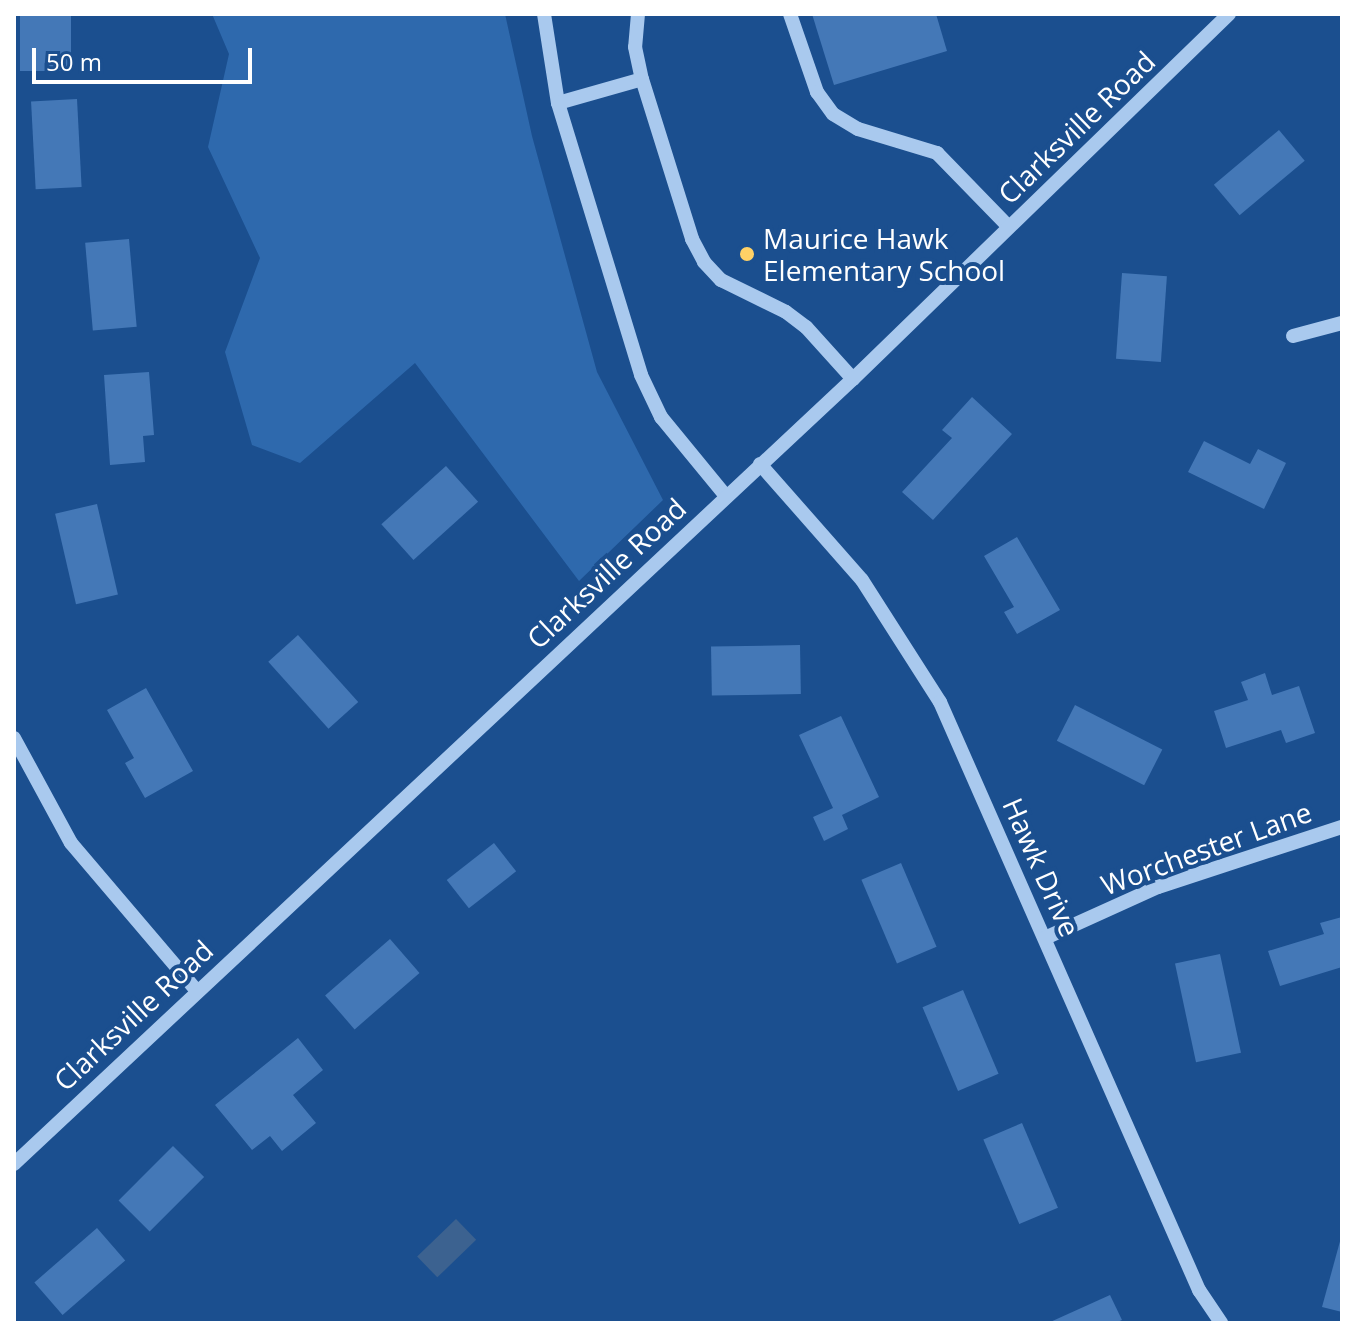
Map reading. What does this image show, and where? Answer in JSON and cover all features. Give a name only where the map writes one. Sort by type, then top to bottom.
[{"type":"street","points":[[544,14],[558,103],[641,375],[661,417],[726,496]]},
{"type":"street","points":[[638,14],[635,47],[642,79],[692,239],[721,280],[786,312],[853,379]]},
{"type":"street","points":[[790,14],[817,92],[833,114],[858,129],[937,153],[1009,227]]},
{"type":"street","name":"Clarksville Road","points":[[14,1164],[853,379],[1229,14]]},
{"type":"street","points":[[558,103],[642,79]]},
{"type":"street","points":[[1293,336],[1342,323]]},
{"type":"street","name":"Hawk Drive","points":[[760,464],[862,580],[904,639],[957,736],[1199,1290],[1221,1323]]},
{"type":"street","points":[[14,738],[71,843],[197,991]]},
{"type":"street","name":"Worchester Lane","points":[[1045,938],[1158,887],[1342,827]]},
{"type":"shaded area","points":[[212,14],[505,14],[532,136],[597,372],[663,500],[579,581],[415,363],[300,463],[252,445],[225,352],[260,258],[208,147],[229,54]]},
{"type":"shaded area","points":[[456,1219],[476,1240],[437,1277],[417,1257]]},
{"type":"building","points":[[20,14],[71,14],[71,71],[20,71]]},
{"type":"building","points":[[812,14],[936,14],[947,51],[834,85]]},
{"type":"building","points":[[77,99],[82,187],[36,189],[31,101]]},
{"type":"building","points":[[1279,130],[1305,161],[1240,215],[1214,185]]},
{"type":"building","points":[[129,239],[137,327],[93,330],[85,243]]},
{"type":"building","points":[[1122,273],[1167,276],[1161,362],[1116,359]]},
{"type":"building","points":[[149,372],[154,435],[143,436],[145,462],[110,465],[104,375]]},
{"type":"building","points":[[972,397],[1012,434],[933,520],[902,492],[952,438],[942,430]]},
{"type":"building","points":[[1204,441],[1250,464],[1258,449],[1286,463],[1264,509],[1188,472]]},
{"type":"building","points":[[446,466],[478,502],[413,560],[381,524]]},
{"type":"building","points":[[97,504],[118,595],[76,604],[55,514]]},
{"type":"building","points":[[1017,537],[1060,610],[1017,634],[1004,612],[1014,607],[984,556]]},
{"type":"building","points":[[298,635],[358,702],[328,729],[268,662]]},
{"type":"building","points":[[800,645],[801,694],[712,696],[711,647]]},
{"type":"building","points":[[1265,673],[1272,695],[1299,686],[1315,733],[1286,743],[1281,730],[1226,748],[1214,711],[1248,700],[1241,682]]},
{"type":"building","points":[[146,688],[193,771],[145,798],[125,763],[134,758],[107,710]]},
{"type":"building","points":[[1075,705],[1162,749],[1144,785],[1057,741]]},
{"type":"building","points":[[841,716],[879,797],[842,815],[848,829],[824,841],[813,817],[833,808],[799,735]]},
{"type":"building","points":[[494,843],[516,871],[469,908],[447,880]]},
{"type":"building","points":[[901,863],[937,947],[897,964],[861,880]]},
{"type":"building","points":[[1342,917],[1342,967],[1280,986],[1268,951],[1324,934],[1320,923]]},
{"type":"building","points":[[390,939],[420,973],[355,1029],[325,995]]},
{"type":"building","points":[[1220,954],[1241,1053],[1196,1062],[1175,964]]},
{"type":"building","points":[[963,990],[999,1074],[958,1091],[922,1007]]},
{"type":"building","points":[[298,1038],[323,1070],[293,1095],[316,1123],[282,1151],[270,1136],[252,1150],[215,1105]]},
{"type":"building","points":[[1022,1123],[1058,1208],[1019,1224],[983,1139]]},
{"type":"building","points":[[173,1146],[204,1177],[150,1232],[119,1200]]},
{"type":"building","points":[[97,1228],[125,1260],[63,1315],[34,1282]]},
{"type":"building","points":[[1342,1234],[1342,1312],[1322,1307]]},
{"type":"building","points":[[1110,1295],[1122,1320],[1115,1323],[1048,1323]]},
{"type":"place","name":"Maurice Hawk Elementary School","points":[[747,254]]}]
